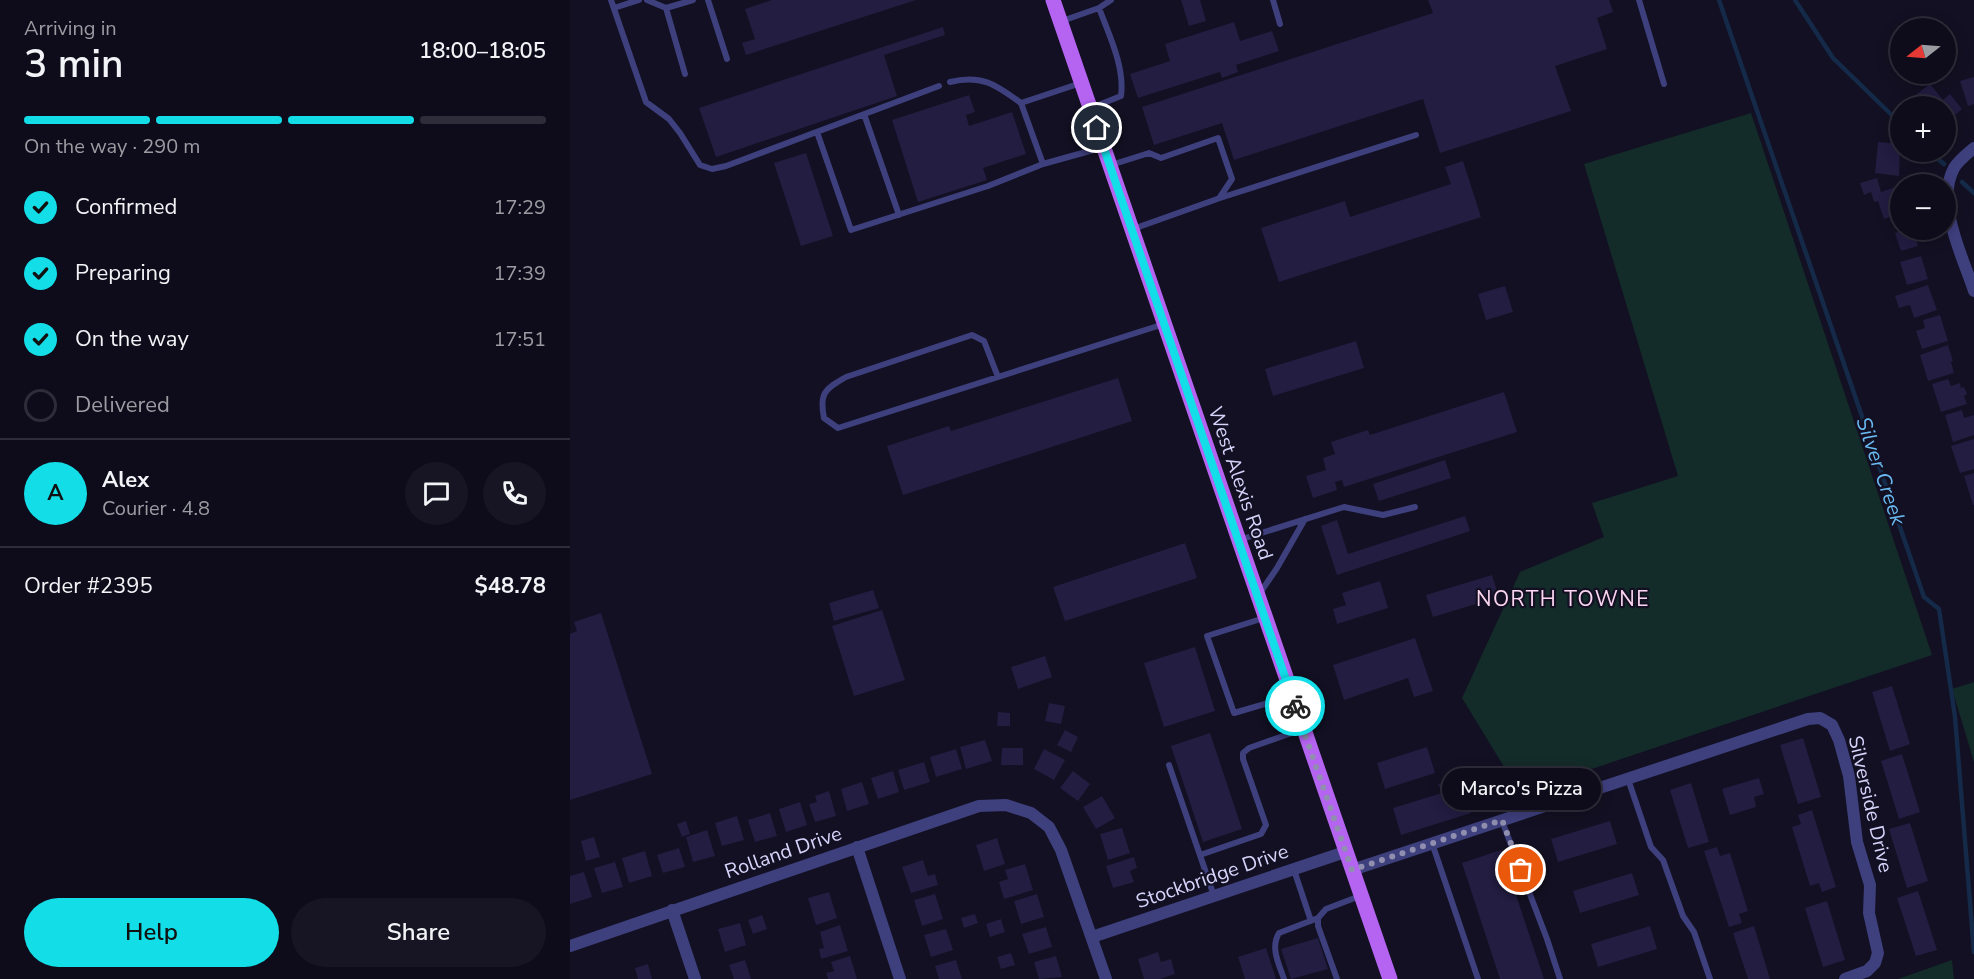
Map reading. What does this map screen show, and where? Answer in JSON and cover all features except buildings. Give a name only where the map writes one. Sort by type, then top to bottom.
[{"type":"main road","name":"West Alexis Road","points":[[1053,0],[1390,979]]},
{"type":"street","points":[[1974,148],[1954,168],[1947,191],[1949,217],[1974,291]]},
{"type":"street","name":"Silverside Drive","points":[[1352,870],[1808,718],[1820,718],[1832,725],[1839,740],[1849,776],[1857,842],[1870,885],[1869,913],[1878,953],[1875,963],[1868,971],[1845,979]]},
{"type":"street","name":"Rolland Drive","points":[[570,945],[980,806],[1010,806],[1031,813],[1049,827],[1061,850],[1092,937]]},
{"type":"street","points":[[857,848],[900,979]]},
{"type":"street","name":"Stockbridge Drive","points":[[1092,937],[1346,852]]},
{"type":"street","points":[[672,910],[695,979]]},
{"type":"street","points":[[1092,937],[1106,979]]},
{"type":"lane","points":[[611,0],[646,102],[674,126],[700,165],[712,169],[726,166],[939,86]]},
{"type":"lane","points":[[614,8],[639,0]]},
{"type":"lane","points":[[647,0],[666,8],[693,0]]},
{"type":"lane","points":[[708,0],[727,59]]},
{"type":"lane","points":[[1060,21],[1099,8],[1111,0]]},
{"type":"lane","points":[[1272,0],[1280,24]]},
{"type":"lane","points":[[1639,0],[1664,84]]},
{"type":"lane","points":[[666,8],[685,74]]},
{"type":"lane","points":[[1090,108],[1121,96],[1122,88],[1115,51],[1099,8]]},
{"type":"lane","points":[[950,82],[967,78],[990,83],[1021,103],[1043,164]]},
{"type":"lane","points":[[1021,103],[1081,83]]},
{"type":"lane","points":[[864,114],[899,215]]},
{"type":"lane","points":[[817,132],[851,230],[988,186],[1043,164],[1104,147]]},
{"type":"lane","points":[[1132,229],[1416,135]]},
{"type":"lane","points":[[1110,165],[1149,153],[1161,158],[1218,138],[1232,179],[1220,198]]},
{"type":"lane","points":[[998,377],[984,341],[972,335],[846,376],[828,387],[821,402],[824,418],[838,428],[1165,324]]},
{"type":"lane","points":[[1239,541],[1344,507],[1383,515],[1415,507]]},
{"type":"lane","points":[[1257,596],[1277,568],[1305,519]]},
{"type":"lane","points":[[1265,617],[1207,636],[1234,713],[1292,696]]},
{"type":"lane","points":[[1200,855],[1261,834],[1266,825],[1243,759],[1243,753],[1249,748],[1304,729]]},
{"type":"lane","points":[[1169,765],[1214,896]]},
{"type":"lane","points":[[1628,779],[1651,847],[1663,860],[1683,916],[1694,932],[1710,979]]},
{"type":"lane","points":[[1502,820],[1560,979]]},
{"type":"lane","points":[[1432,843],[1478,979]]},
{"type":"lane","points":[[1294,869],[1337,979]]},
{"type":"lane","points":[[1284,979],[1275,951],[1274,941],[1279,933],[1315,919],[1326,909],[1361,896]]},
{"type":"green space","points":[[1751,113],[1932,655],[1520,793],[1462,698],[1520,572],[1604,537],[1592,503],[1678,476],[1584,164]]},
{"type":"green space","points":[[1974,682],[1974,762],[1952,689]]},
{"type":"green space","points":[[1952,960],[1954,979],[1898,979]]},
{"type":"waterway","name":"Silver Creek","points":[[1719,0],[1924,597],[1939,609],[1955,717],[1974,952]]},
{"type":"waterway","points":[[1795,0],[1833,58],[1890,113]]},
{"type":"waterway","points":[[1962,182],[1974,193]]},
{"type":"way so far","points":[[1295,706],[1352,870],[1502,820],[1521,870]]},
{"type":"place","name":"Marco's Pizza","points":[[1521,870]]},
{"type":"district","name":"NORTH TOWNE","points":[[1563,599]]},
{"type":"route","points":[[1097,128],[1295,706]]}]
